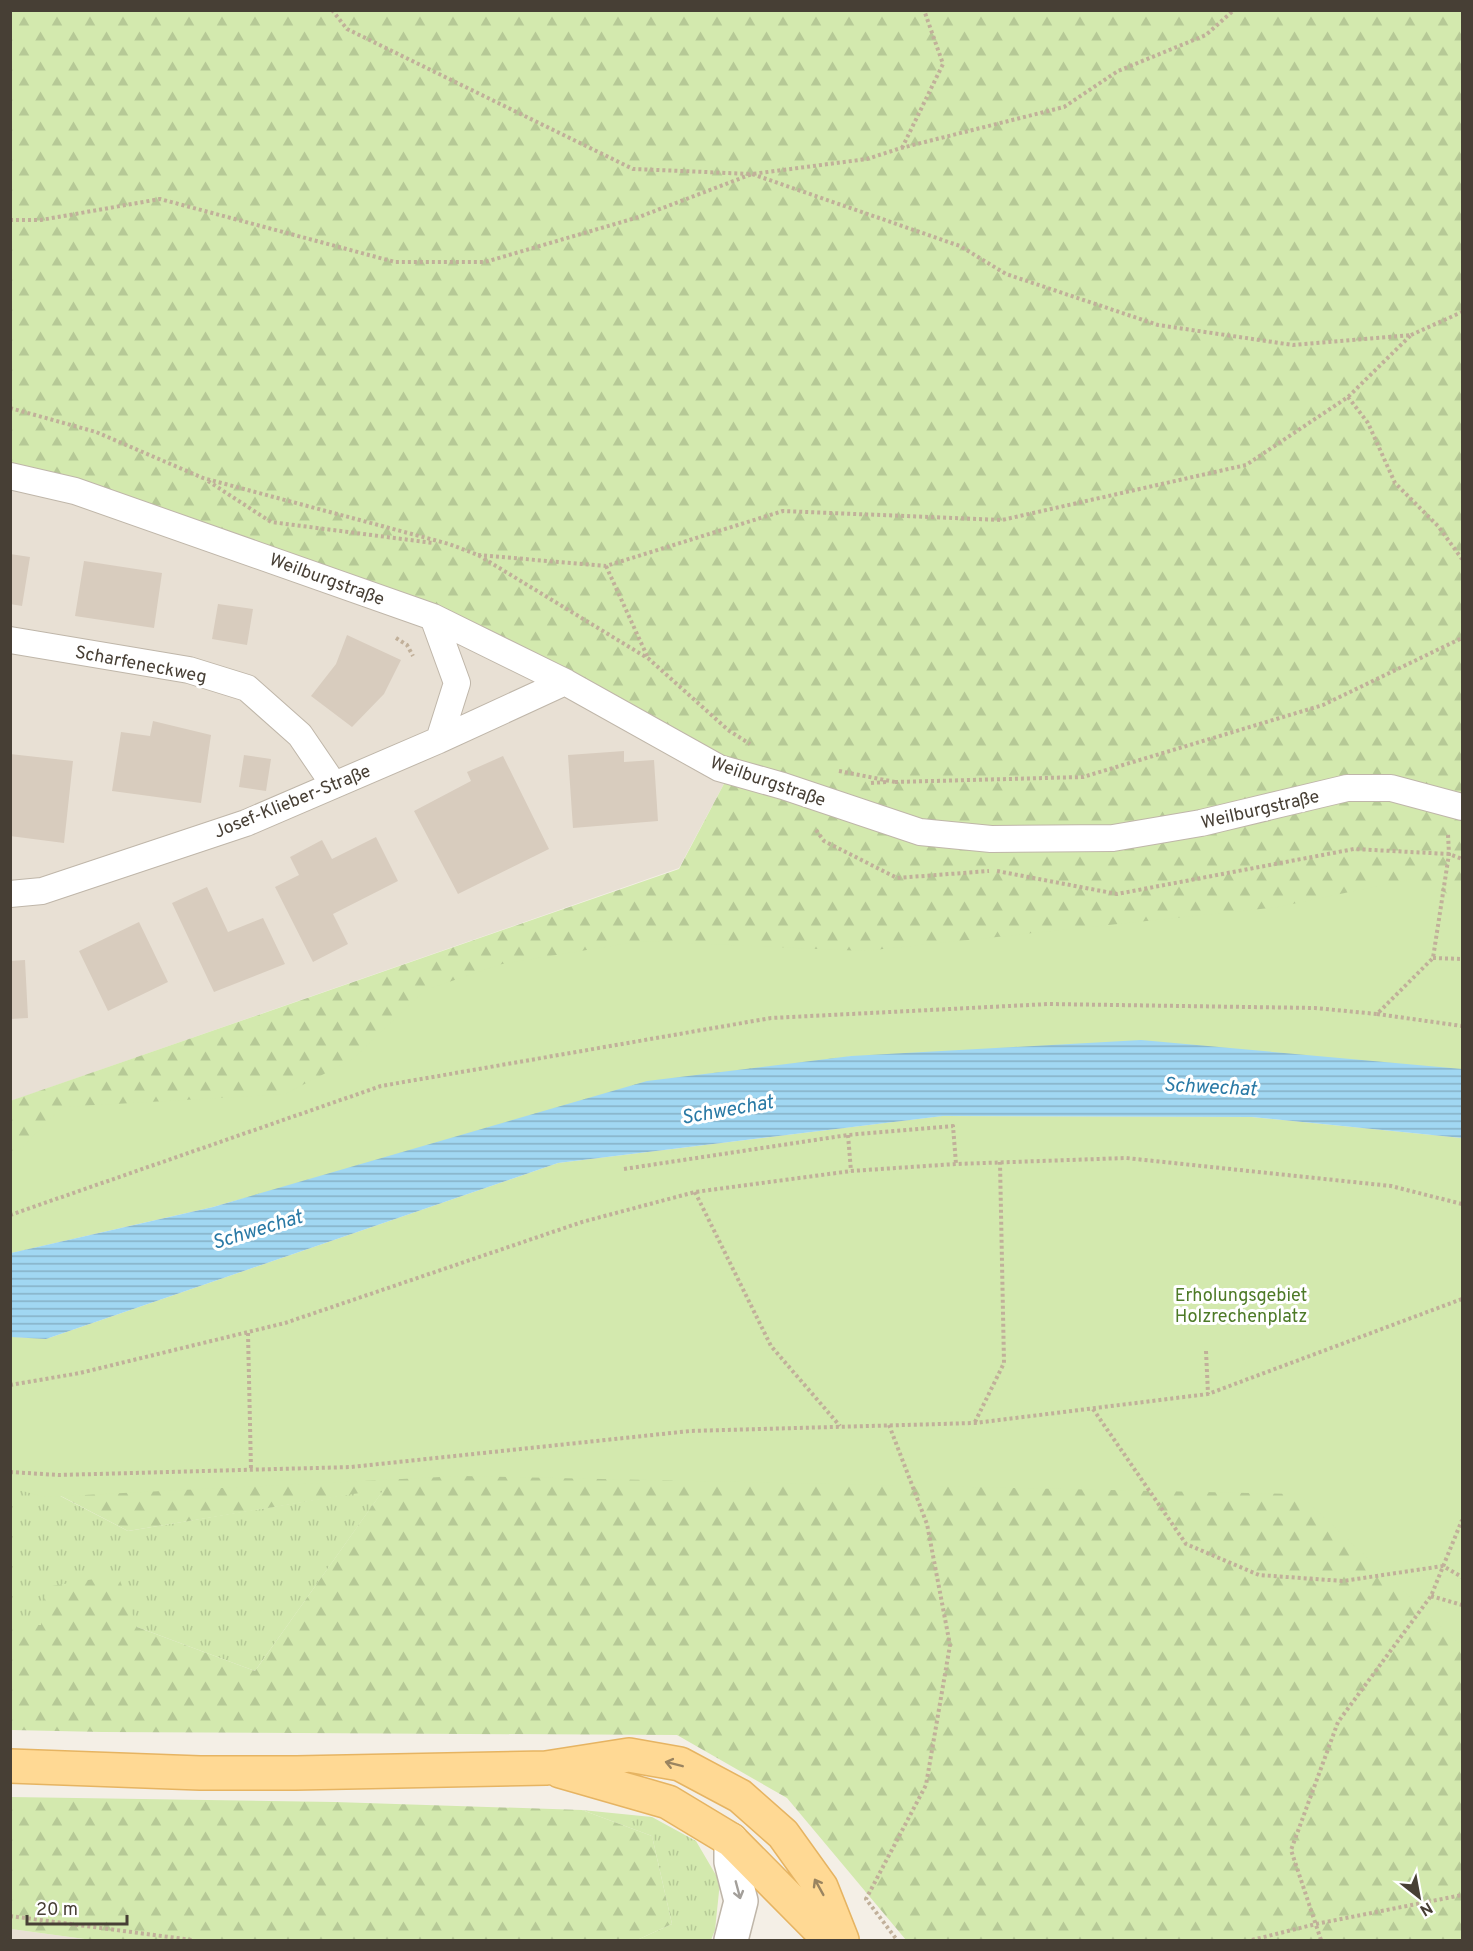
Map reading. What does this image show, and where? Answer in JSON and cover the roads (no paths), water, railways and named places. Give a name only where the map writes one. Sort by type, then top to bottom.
[{"type":"main road","points":[[10,1766],[200,1773],[546,1768],[629,1755],[680,1764],[740,1796],[783,1834],[821,1887],[842,1941]]},
{"type":"main road","points":[[546,1768],[668,1802],[731,1840],[830,1941]]},
{"type":"street","name":"Weilburgstraße","points":[[10,476],[75,491],[433,617],[565,682],[719,768],[783,786],[920,832],[991,839],[1113,838],[1201,823],[1347,788],[1391,788],[1455,805]]},
{"type":"street","points":[[433,617],[458,683],[439,740]]},
{"type":"street","name":"Scharfeneckweg","points":[[10,640],[189,670],[247,688],[300,735],[334,785]]},
{"type":"street","name":"Josef-Klieber-Straße","points":[[10,894],[42,891],[246,823],[439,740],[565,682]]},
{"type":"street","points":[[731,1840],[731,1862],[741,1901],[731,1941]]},
{"type":"water","name":"Schwechat","points":[[1141,1040],[1462,1069],[1462,1138],[1252,1117],[943,1116],[558,1163],[46,1339],[11,1337],[11,1253],[213,1207],[647,1081],[851,1056]]},
{"type":"park label","name":"Erholungsgebiet Holzrechenplatz","points":[[1241,1305]]}]
